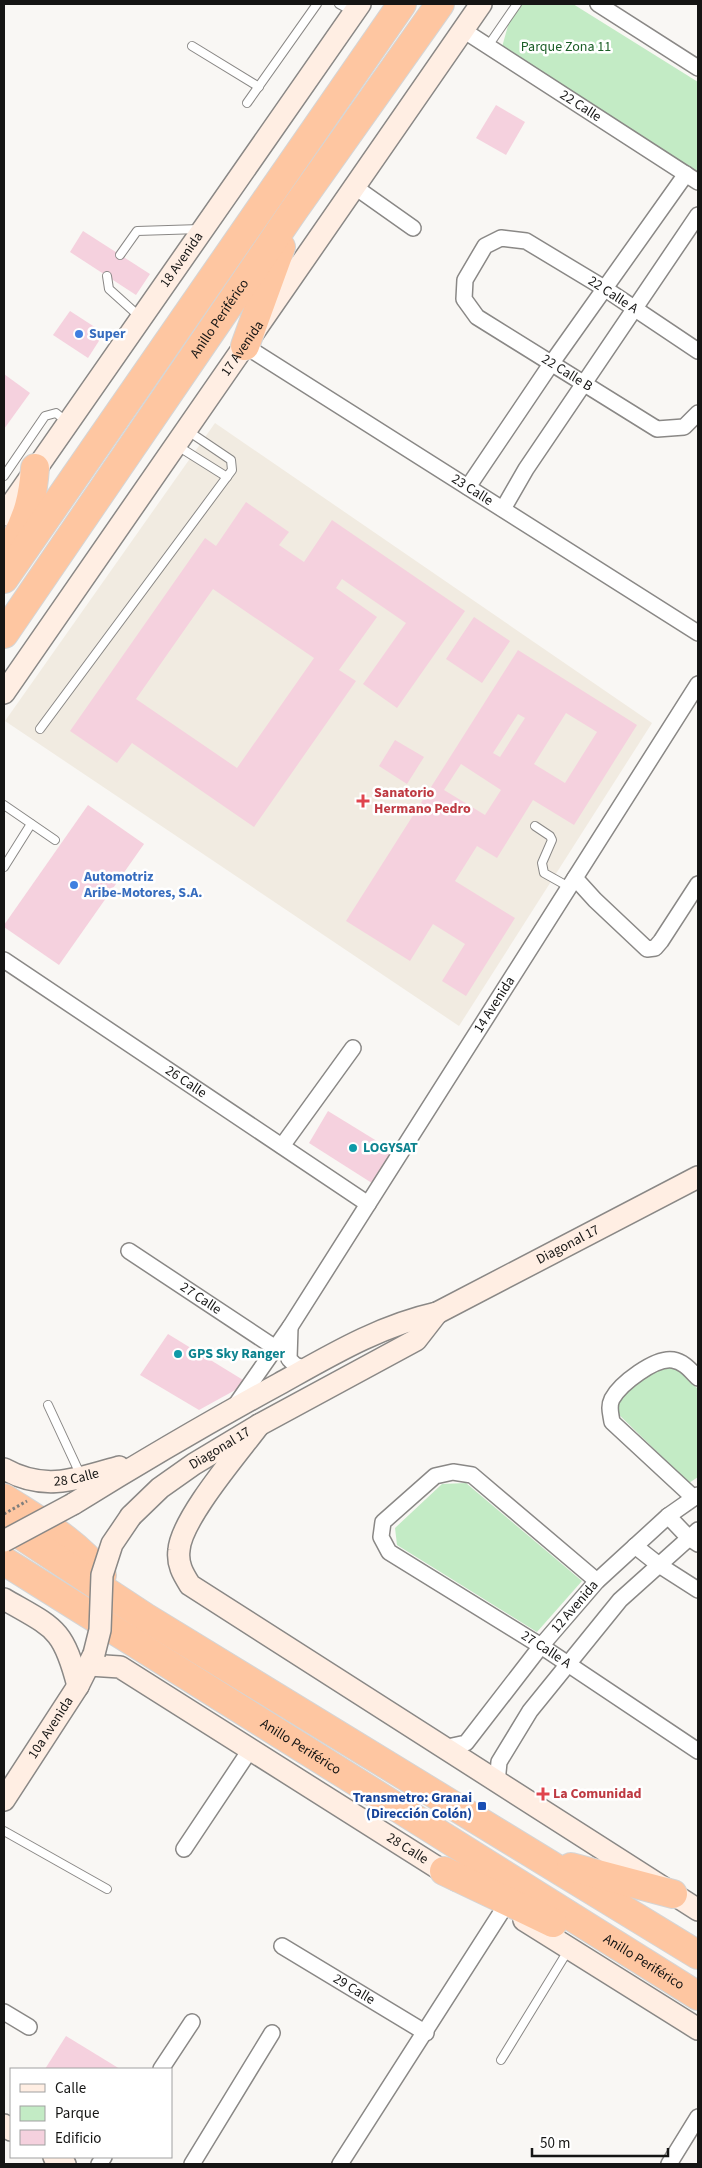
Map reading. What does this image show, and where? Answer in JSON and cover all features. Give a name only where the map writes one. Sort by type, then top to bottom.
[{"type":"highway","points":[[4,579],[402,4]]},
{"type":"highway","name":"Anillo Periférico","points":[[4,634],[294,210],[440,4]]},
{"type":"highway","points":[[245,346],[294,210]]},
{"type":"highway","points":[[4,559],[27,516],[32,498],[35,468]]},
{"type":"highway","points":[[16,1500],[89,1558],[102,1575]]},
{"type":"highway","points":[[4,1524],[145,1618],[698,1955]]},
{"type":"highway","name":"Anillo Periférico","points":[[4,1561],[698,1996]]},
{"type":"highway","points":[[542,1859],[673,1894]]},
{"type":"highway","points":[[444,1871],[667,1976]]},
{"type":"street","name":"17 Avenida","points":[[4,693],[481,4]]},
{"type":"street","points":[[598,4],[698,68]]},
{"type":"street","name":"18 Avenida","points":[[4,513],[202,229],[351,7]]},
{"type":"street","name":"22 Calle","points":[[463,30],[692,178]]},
{"type":"street","points":[[468,487],[604,288],[667,204],[692,178]]},
{"type":"street","points":[[355,187],[412,228]]},
{"type":"street","points":[[503,509],[526,469],[698,215]]},
{"type":"street","name":"22 Calle A","points":[[477,317],[464,299],[465,280],[484,246],[502,238],[526,241],[604,288],[698,351]]},
{"type":"street","name":"22 Calle B","points":[[477,317],[656,429],[684,427],[698,413]]},
{"type":"street","name":"23 Calle","points":[[245,346],[698,633]]},
{"type":"street","name":"14 Avenida","points":[[232,1410],[274,1347],[290,1327],[698,684]]},
{"type":"street","points":[[572,883],[595,900],[647,949],[655,948],[661,941],[698,884]]},
{"type":"street","name":"26 Calle","points":[[4,960],[368,1204]]},
{"type":"street","points":[[282,1146],[353,1048]]},
{"type":"street","name":"Diagonal 17","points":[[4,1541],[73,1504],[150,1456],[365,1337],[406,1320],[437,1312],[698,1177]]},
{"type":"street","name":"27 Calle","points":[[128,1251],[274,1347]]},
{"type":"street","name":"Diagonal 17","points":[[92,1659],[100,1630],[102,1575],[112,1544],[131,1516],[160,1488],[194,1464],[259,1425],[416,1340],[437,1312]]},
{"type":"street","points":[[290,1327],[289,1358],[295,1365],[306,1369]]},
{"type":"street","points":[[696,1497],[612,1422],[610,1409],[612,1400],[619,1390],[648,1367],[661,1360],[683,1363],[698,1378]]},
{"type":"street","points":[[259,1425],[188,1520],[178,1549],[180,1568],[190,1585],[698,1910]]},
{"type":"street","name":"28 Calle","points":[[4,1469],[15,1475],[38,1482],[66,1482],[150,1456]]},
{"type":"street","name":"27 Calle A","points":[[597,1581],[472,1475],[453,1472],[435,1476],[383,1522],[381,1537],[390,1552],[541,1646],[698,1751]]},
{"type":"street","name":"12 Avenida","points":[[443,1748],[466,1743],[541,1646],[597,1581],[668,1516],[696,1497]]},
{"type":"street","points":[[497,1783],[497,1770],[502,1754],[530,1711],[620,1600],[659,1565],[695,1537],[668,1516]]},
{"type":"street","points":[[635,1546],[659,1565],[698,1590]]},
{"type":"street","points":[[4,1599],[52,1627],[63,1641],[71,1659],[78,1686]]},
{"type":"street","name":"28 Calle","points":[[92,1659],[120,1667],[698,2029]]},
{"type":"street","name":"10a Avenida","points":[[4,1800],[78,1686],[92,1659]]},
{"type":"street","points":[[184,1849],[250,1750]]},
{"type":"street","points":[[340,2164],[426,2033],[504,1908]]},
{"type":"street","name":"29 Calle","points":[[282,1946],[426,2033]]},
{"type":"street","points":[[4,2012],[29,2027]]},
{"type":"street","points":[[162,2068],[192,2022]]},
{"type":"street","points":[[192,2164],[272,2033]]},
{"type":"street","points":[[669,2164],[698,2117]]},
{"type":"lane","points":[[247,104],[316,4]]},
{"type":"lane","points":[[488,46],[517,4]]},
{"type":"lane","points":[[192,46],[259,87]]},
{"type":"lane","points":[[120,254],[137,231],[202,229]]},
{"type":"lane","points":[[107,276],[110,289],[140,317]]},
{"type":"lane","points":[[4,476],[45,416],[56,414],[67,422]]},
{"type":"lane","points":[[181,437],[227,478]]},
{"type":"lane","points":[[40,729],[232,470],[231,460],[181,437]]},
{"type":"lane","points":[[4,805],[55,840]]},
{"type":"lane","points":[[4,866],[31,824]]},
{"type":"lane","points":[[535,826],[550,836],[552,840],[542,863],[544,873],[572,883]]},
{"type":"lane","points":[[48,1405],[82,1478]]},
{"type":"lane","points":[[4,1831],[107,1889]]},
{"type":"lane","points":[[501,2060],[569,1948]]},
{"type":"path","points":[[4,1514],[16,1500]]},
{"type":"shaded area","name":"Sanatorio Hermano Pedro","points":[[215,423],[652,723],[459,1026],[5,721]]},
{"type":"green space","name":"Parque Zona 11","points":[[522,4],[573,4],[698,82],[698,175],[500,54],[513,8]]},
{"type":"green space","points":[[653,1356],[666,1358],[698,1389],[698,1477],[689,1483],[609,1405],[609,1391]]},
{"type":"green space","points":[[466,1483],[582,1581],[537,1632],[397,1545],[395,1528],[442,1484]]},
{"type":"building","points":[[496,105],[525,122],[506,155],[476,138]]},
{"type":"building","points":[[83,231],[150,274],[136,295],[70,252]]},
{"type":"building","name":"Super","points":[[70,311],[104,333],[88,358],[53,335]]},
{"type":"building","points":[[4,374],[30,393],[4,429]]},
{"type":"building","points":[[246,502],[289,532],[279,545],[304,562],[332,520],[465,611],[397,708],[363,684],[406,623],[342,579],[336,588],[377,617],[339,670],[356,681],[254,827],[132,743],[117,763],[70,731],[205,538],[216,546]],"holes":[[[213,589],[314,658],[237,768],[136,699]]]},
{"type":"building","points":[[474,617],[510,641],[482,683],[446,659]]},
{"type":"building","points":[[518,650],[637,725],[574,825],[533,800],[497,858],[477,846],[455,881],[515,918],[466,996],[442,981],[465,944],[433,924],[410,961],[346,921]],"holes":[[[566,713],[597,732],[565,783],[534,764]],[[518,714],[525,718],[500,757],[493,753]],[[461,764],[501,790],[485,815],[444,790]]]},
{"type":"building","points":[[395,740],[424,757],[407,784],[379,766]]},
{"type":"building","name":"Automotriz Aribe-Motores, S.A.","points":[[88,805],[144,844],[59,965],[4,927],[4,925]]},
{"type":"building","name":"LOGYSAT","points":[[328,1111],[398,1154],[375,1185],[309,1143]]},
{"type":"building","name":"GPS Sky Ranger","points":[[168,1334],[248,1383],[199,1410],[140,1375]]},
{"type":"building","points":[[66,2036],[118,2068],[46,2068]]},
{"type":"place","name":"Super","points":[[79,334]]},
{"type":"place","name":"Sanatorio Hermano Pedro","points":[[363,801]]},
{"type":"place","name":"Automotriz Aribe-Motores, S.A.","points":[[74,885]]},
{"type":"place","name":"LOGYSAT","points":[[353,1148]]},
{"type":"place","name":"GPS Sky Ranger","points":[[178,1354]]},
{"type":"place","name":"La Comunidad","points":[[543,1794]]},
{"type":"place","name":"Transmetro: Granai (Dirección Colón)","points":[[482,1806]]}]
